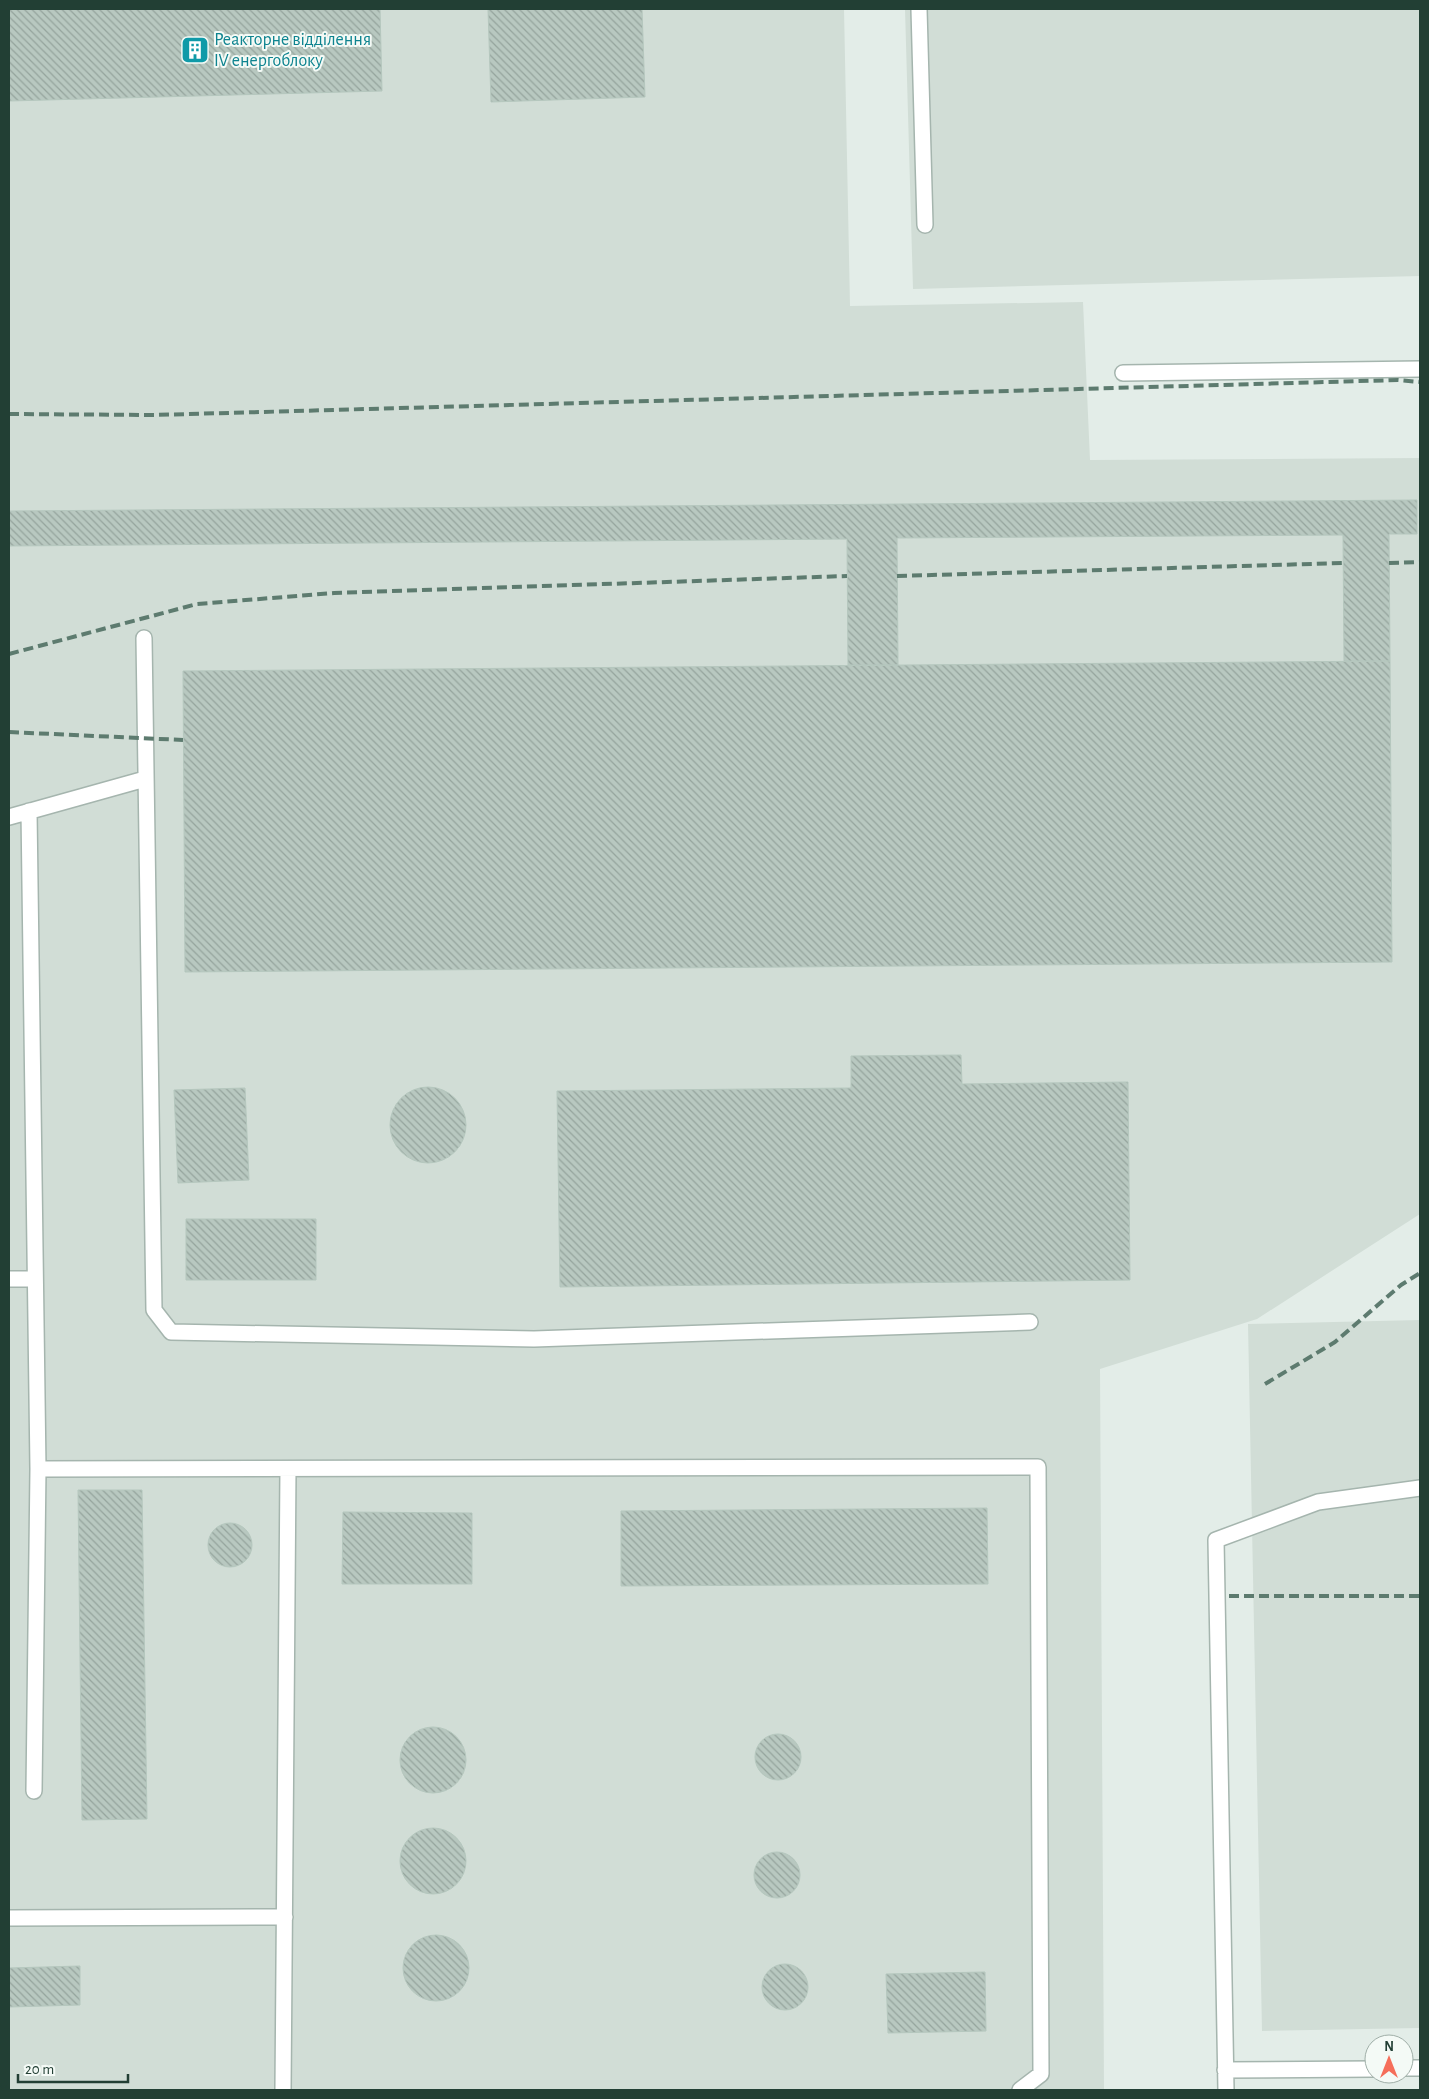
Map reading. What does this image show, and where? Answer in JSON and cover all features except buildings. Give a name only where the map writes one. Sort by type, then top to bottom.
[{"type":"street","points":[[918,9],[925,225]]},
{"type":"street","points":[[1124,373],[1420,369]]},
{"type":"street","points":[[144,638],[154,1310],[171,1332],[534,1339],[1030,1322]]},
{"type":"street","points":[[9,817],[145,779]]},
{"type":"street","points":[[29,811],[38,1469],[34,1791]]},
{"type":"street","points":[[9,1279],[35,1279]]},
{"type":"street","points":[[38,1469],[1038,1467],[1041,2074],[1020,2090]]},
{"type":"street","points":[[283,2090],[288,1469]]},
{"type":"street","points":[[1226,2090],[1216,1540],[1318,1502],[1420,1488]]},
{"type":"street","points":[[9,1918],[285,1917]]},
{"type":"street","points":[[1225,2070],[1364,2069]]},
{"type":"shaded area","points":[[9,9],[844,9],[850,306],[1083,302],[1090,460],[1420,458],[1420,1214],[1257,1319],[1100,1369],[1104,2090],[9,2090]]},
{"type":"shaded area","points":[[905,9],[1420,9],[1420,276],[913,289]]},
{"type":"shaded area","points":[[1420,1320],[1420,2028],[1262,2031],[1248,1324]]},
{"type":"railway","points":[[9,414],[154,415],[1398,380],[1420,382]]},
{"type":"railway","points":[[1389,563],[1420,562]]},
{"type":"railway","points":[[897,576],[1344,563]]},
{"type":"railway","points":[[9,654],[197,604],[334,593],[847,576]]},
{"type":"railway","points":[[9,732],[183,740]]},
{"type":"railway","points":[[1265,1384],[1335,1342],[1401,1285],[1420,1273]]},
{"type":"railway","points":[[1229,1596],[1420,1596]]},
{"type":"place","name":"Реакторне відділення IV енергоблоку","points":[[195,50]]}]
